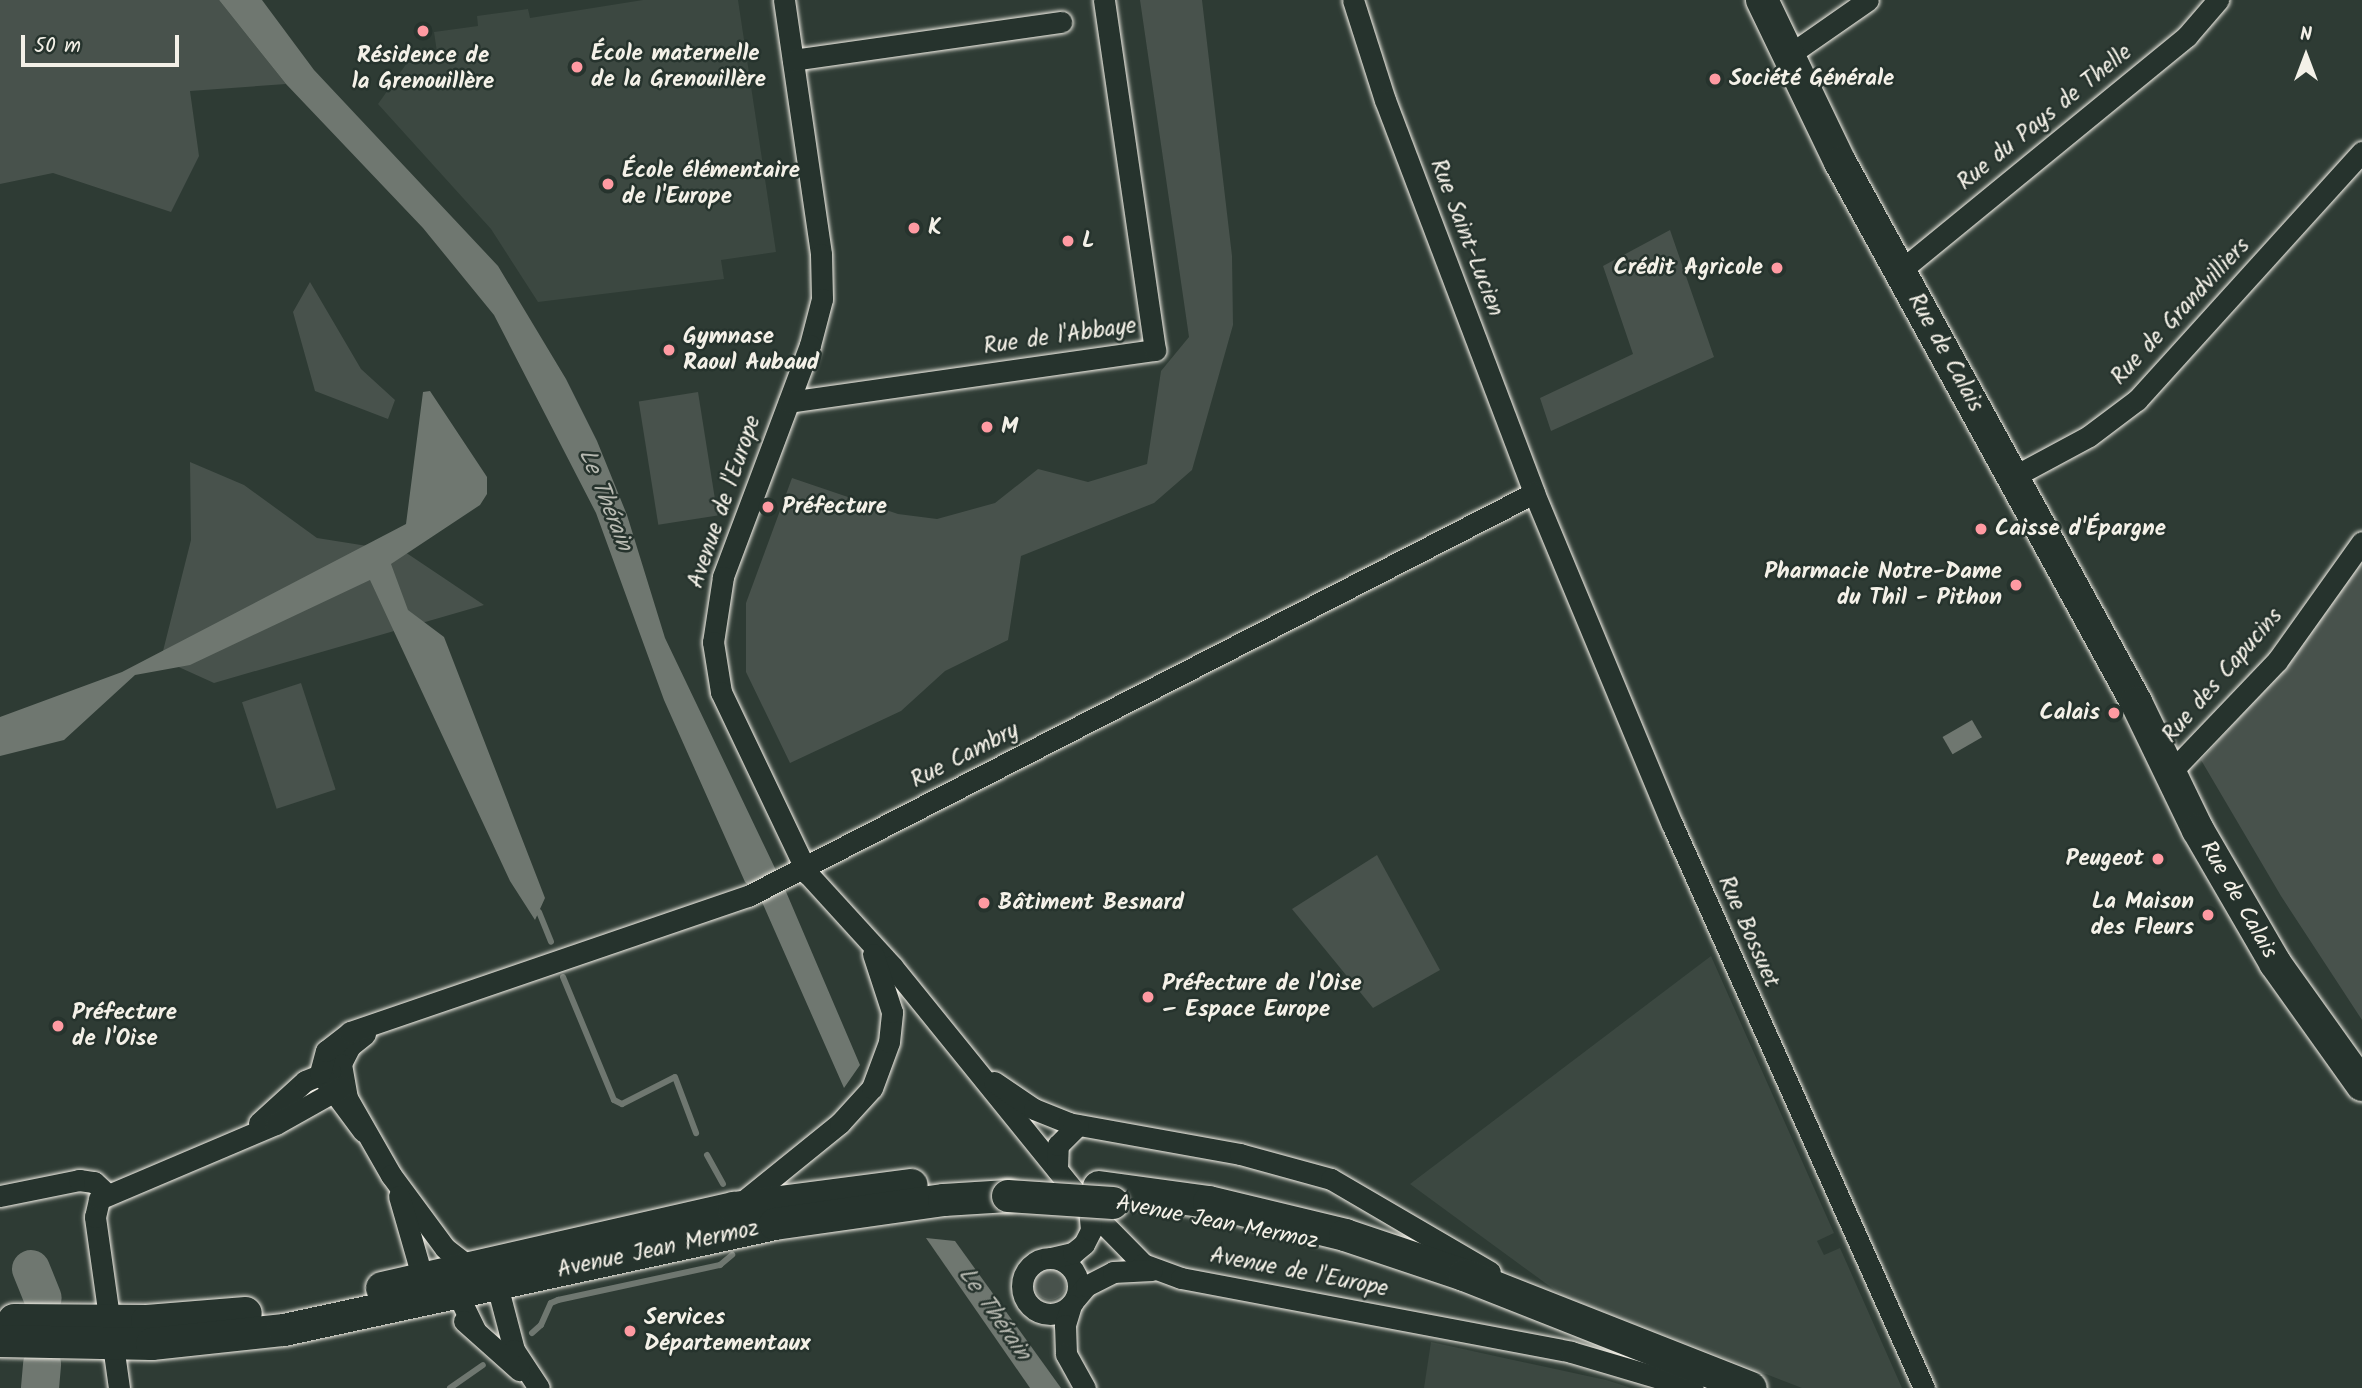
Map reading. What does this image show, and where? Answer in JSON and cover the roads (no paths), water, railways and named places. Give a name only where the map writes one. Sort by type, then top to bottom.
[{"type":"main road","name":"Rue de Calais","points":[[1762,0],[1900,271],[2174,770],[2275,963],[2362,1085]]},
{"type":"main road","name":"Rue de Calais","points":[[2174,770],[2313,985],[2362,1054]]},
{"type":"main road","name":"Avenue Jean Mermoz","points":[[0,1319],[171,1342],[284,1329],[734,1208],[877,1188],[1006,1189],[1100,1200],[1234,1222],[1355,1252],[1456,1287],[1706,1388]]},
{"type":"main road","name":"Avenue Jean Mermoz","points":[[0,1340],[113,1333],[465,1281],[775,1224],[1006,1189]]},
{"type":"main road","name":"Avenue Jean Mermoz","points":[[1100,1200],[1209,1202],[1325,1229],[1433,1264],[1751,1388]]},
{"type":"street","name":"Avenue de l'Europe","points":[[784,0],[823,284],[815,329],[723,577],[713,642],[721,692],[796,873],[859,930],[980,1071],[1057,1169],[1100,1200],[1127,1251],[1155,1270],[1570,1352],[1693,1388]]},
{"type":"street","name":"Rue de l'Abbaye","points":[[789,402],[1155,349],[1104,0]]},
{"type":"street","name":"Rue Saint-Lucien","points":[[1353,0],[1385,100],[1534,493]]},
{"type":"street","points":[[1788,55],[1868,0]]},
{"type":"street","name":"Rue du Pays de Thelle","points":[[1900,271],[2187,36],[2218,0]]},
{"type":"street","points":[[793,60],[1060,22]]},
{"type":"street","name":"Rue de Grandvilliers","points":[[2013,477],[2089,436],[2137,400],[2362,152]]},
{"type":"street","name":"Rue Cambry","points":[[333,1082],[352,1043],[399,1016],[748,896],[1534,493]]},
{"type":"street","name":"Rue Bossuet","points":[[1534,493],[1672,824],[1924,1388]]},
{"type":"street","name":"Rue des Capucins","points":[[2174,770],[2277,661],[2362,542]]},
{"type":"street","points":[[734,1208],[840,1123],[876,1081],[889,1042],[892,1012],[883,976],[859,930]]},
{"type":"street","name":"Avenue de l'Europe","points":[[980,1071],[1034,1109],[1079,1125],[1240,1154],[1331,1179],[1477,1265],[1614,1333]]},
{"type":"street","points":[[119,1388],[95,1217],[102,1196],[221,1147],[333,1082],[391,1175],[539,1388]]},
{"type":"street","points":[[1057,1169],[1058,1145],[1079,1125]]},
{"type":"street","points":[[391,1175],[412,1234],[465,1281],[475,1329],[539,1388]]},
{"type":"street","points":[[0,1196],[79,1180],[93,1182],[102,1196]]},
{"type":"street","points":[[1100,1200],[1084,1244],[1073,1253],[1037,1261],[1026,1270],[1024,1297],[1045,1314],[1073,1302],[1086,1286],[1113,1272],[1155,1270]]},
{"type":"street","points":[[1051,1258],[1074,1271],[1079,1284],[1065,1325],[1066,1354],[1085,1388]]},
{"type":"water","name":"Le Thérain","points":[[219,0],[262,0],[314,70],[498,266],[566,379],[597,441],[627,515],[665,638],[784,887],[860,1065],[844,1088],[758,893],[745,882],[664,700],[596,513],[494,315],[423,228],[286,84]]},
{"type":"water","points":[[430,391],[487,477],[487,494],[480,505],[391,564],[408,610],[444,637],[545,898],[535,920],[510,881],[370,580],[190,665],[135,675],[64,740],[0,756],[0,717],[122,672],[406,524],[423,392]]},
{"type":"water","points":[[1972,720],[1982,737],[1953,754],[1943,737]]},
{"type":"water","name":"Le Thérain","points":[[926,1238],[955,1241],[1061,1388],[1030,1388]]},
{"type":"waterway","points":[[539,912],[551,942]]},
{"type":"waterway","points":[[563,977],[614,1100],[622,1104],[675,1077],[696,1133]]},
{"type":"waterway","points":[[707,1155],[723,1184]]},
{"type":"waterway","points":[[532,1333],[541,1325],[551,1303],[558,1300],[720,1265],[732,1255]]},
{"type":"waterway","points":[[31,1269],[43,1298]]},
{"type":"waterway","points":[[40,1388],[42,1364]]},
{"type":"waterway","points":[[450,1388],[483,1365]]},
{"type":"place","name":"Résidence de la Grenouillère","points":[[423,31]]},
{"type":"place","name":"École maternelle de la Grenouillère","points":[[577,67]]},
{"type":"place","name":"Société Générale","points":[[1715,79]]},
{"type":"place","name":"École élémentaire de l'Europe","points":[[608,184]]},
{"type":"place","name":"K","points":[[914,228]]},
{"type":"place","name":"L","points":[[1068,241]]},
{"type":"place","name":"Crédit Agricole","points":[[1777,268]]},
{"type":"place","name":"Gymnase Raoul Aubaud","points":[[669,350]]},
{"type":"place","name":"M","points":[[987,427]]},
{"type":"place","name":"Préfecture","points":[[768,507]]},
{"type":"place","name":"Caisse d'Épargne","points":[[1981,529]]},
{"type":"place","name":"Pharmacie Notre-Dame du Thil - Pithon","points":[[2016,585]]},
{"type":"place","name":"Calais","points":[[2114,713]]},
{"type":"place","name":"Peugeot","points":[[2158,859]]},
{"type":"place","name":"Bâtiment Besnard","points":[[984,903]]},
{"type":"place","name":"La Maison des Fleurs","points":[[2208,915]]},
{"type":"place","name":"Préfecture de l'Oise – Espace Europe","points":[[1148,997]]},
{"type":"place","name":"Préfecture de l'Oise","points":[[58,1026]]},
{"type":"place","name":"Services Départementaux","points":[[630,1331]]}]
